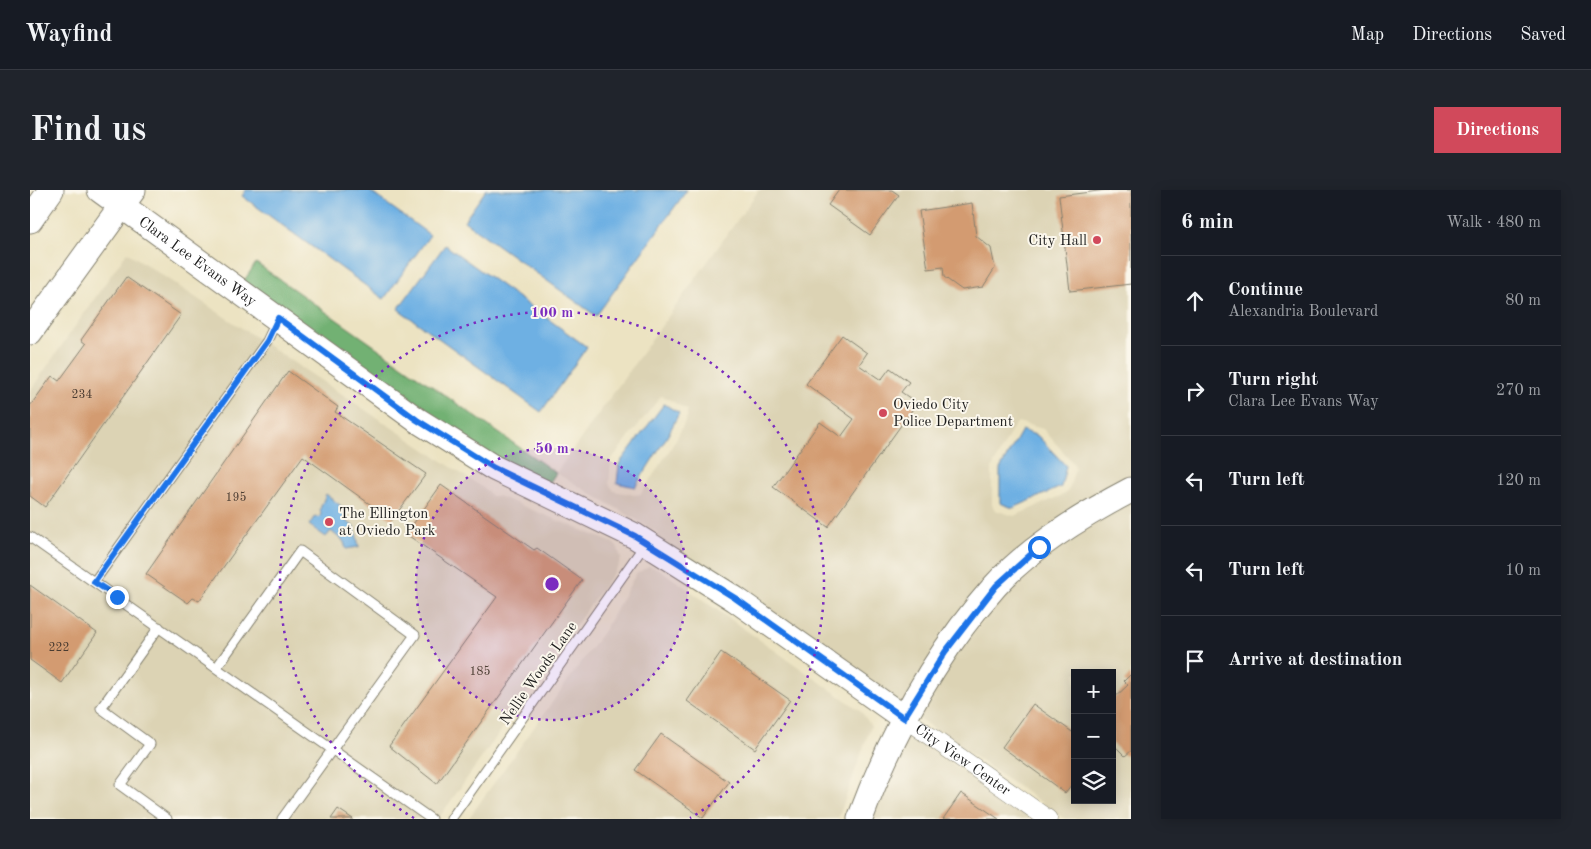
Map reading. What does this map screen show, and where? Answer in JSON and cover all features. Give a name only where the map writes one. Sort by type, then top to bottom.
[{"type":"street","points":[[30,220],[51,190]]},
{"type":"street","name":"Clara Lee Evans Way","points":[[100,190],[127,197],[278,318],[417,420],[494,468],[646,543],[735,598],[904,718]]},
{"type":"street","points":[[30,332],[127,197]]},
{"type":"street","points":[[860,819],[880,766],[904,718],[945,652],[996,586],[1039,547],[1100,506],[1131,490]]},
{"type":"street","name":"City View Center","points":[[904,718],[1048,819]]},
{"type":"lane","points":[[94,582],[267,341],[278,318]]},
{"type":"lane","points":[[30,537],[431,819]]},
{"type":"lane","name":"Nellie Woods Lane","points":[[452,819],[646,543]]},
{"type":"lane","points":[[217,667],[300,551],[415,635],[282,819]]},
{"type":"lane","points":[[159,628],[100,708],[150,744],[120,785],[167,819]]},
{"type":"shaded area","points":[[759,190],[1131,190],[1131,478],[1094,498],[900,704],[656,538],[659,533],[556,473]],"holes":[[[661,396],[687,410],[687,417],[676,440],[641,494],[634,495],[614,491],[609,484],[611,460]],[[1018,422],[1043,429],[1074,464],[1075,469],[1069,489],[1065,494],[1014,516],[995,510],[992,505],[992,468],[1014,426]]]},
{"type":"shaded area","points":[[127,252],[486,490],[491,496],[498,496],[613,543],[618,548],[621,559],[618,566],[438,819],[30,819],[30,391]]},
{"type":"shaded area","points":[[1131,501],[1131,819],[1065,819],[917,717],[954,658],[1004,593],[1046,555]]},
{"type":"shaded area","points":[[649,566],[659,569],[861,711],[871,726],[838,819],[468,819],[605,629],[636,574]]},
{"type":"shaded area","points":[[908,733],[1032,819],[871,819]]},
{"type":"green space","points":[[256,263],[556,473],[548,485],[507,464],[429,416],[354,364],[243,282]]},
{"type":"water","points":[[246,190],[368,190],[430,235],[384,299],[242,196]]},
{"type":"water","points":[[486,190],[687,190],[596,316],[464,221]]},
{"type":"water","points":[[445,245],[587,347],[541,412],[398,309]]},
{"type":"water","points":[[664,404],[679,413],[668,435],[635,487],[617,483],[619,464]]},
{"type":"water","points":[[1022,430],[1038,436],[1066,466],[1061,487],[1013,508],[1000,503],[1000,469]]},
{"type":"water","name":"The Ellington at Oviedo Park","points":[[326,494],[347,511],[343,518],[355,528],[359,547],[346,549],[344,542],[331,531],[326,537],[309,525],[315,516],[319,518],[321,514],[320,509]]},
{"type":"building","points":[[839,190],[892,190],[899,195],[870,235],[828,205]]},
{"type":"building","name":"City Hall","points":[[1106,190],[1131,190],[1131,284],[1070,291],[1059,196]]},
{"type":"building","points":[[972,203],[976,236],[991,248],[995,268],[983,287],[962,290],[944,277],[943,267],[928,269],[919,211]]},
{"type":"building","points":[[126,277],[181,315],[45,507],[30,496],[30,406],[52,376],[59,381],[86,344],[81,340]]},
{"type":"building","points":[[842,335],[867,353],[859,365],[881,380],[890,368],[909,382],[901,392],[917,403],[828,527],[773,487],[820,422],[841,437],[854,419],[806,384]]},
{"type":"building","name":"The Ellington at Oviedo Park","points":[[288,371],[338,407],[335,412],[426,474],[392,520],[303,456],[199,601],[193,598],[188,603],[146,574]]},
{"type":"building","name":"The Ellington at Oviedo Park","points":[[441,485],[534,550],[537,548],[582,580],[437,784],[389,746],[497,597],[406,534]]},
{"type":"building","points":[[30,585],[97,633],[62,683],[30,660]]},
{"type":"building","points":[[721,652],[790,700],[755,749],[687,701]]},
{"type":"building","points":[[1131,674],[1131,751],[1125,756],[1116,747],[1116,696],[1128,685],[1124,681]]},
{"type":"building","points":[[1033,704],[1071,731],[1071,785],[1065,793],[1002,747]]},
{"type":"building","points":[[661,734],[729,782],[703,818],[635,770]]},
{"type":"building","points":[[961,793],[999,819],[943,819]]},
{"type":"building","points":[[338,809],[353,819],[331,819]]},
{"type":"place","name":"City Hall","points":[[1097,240]]},
{"type":"place","name":"Oviedo City Police Department","points":[[883,413]]},
{"type":"place","name":"The Ellington at Oviedo Park","points":[[329,522]]},
{"type":"route","points":[[117,597],[94,582],[243,371],[267,341],[278,318],[417,420],[494,468],[635,536],[735,598],[904,718],[945,652],[996,586],[1039,547]]}]
